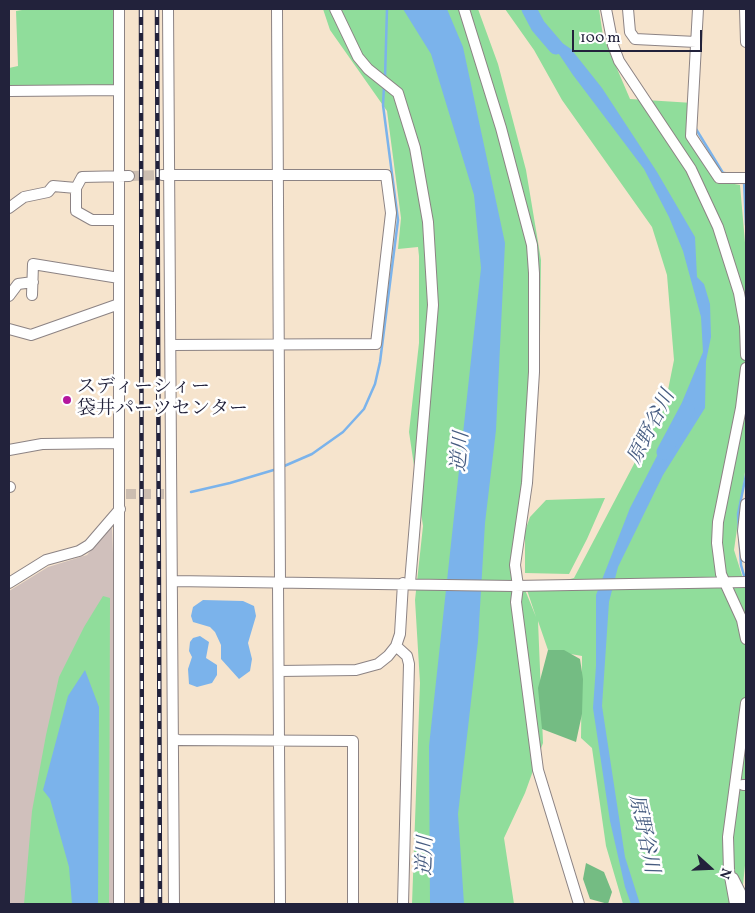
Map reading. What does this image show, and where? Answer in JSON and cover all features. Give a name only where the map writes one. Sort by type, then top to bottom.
[{"type":"street","points":[[119,9],[119,90],[124,176],[119,220],[119,443],[123,494],[120,508],[119,904]]},
{"type":"street","points":[[168,9],[166,175],[171,345],[168,494],[173,581],[174,904]]},
{"type":"street","points":[[277,9],[280,904]]},
{"type":"street","points":[[279,671],[366,668],[378,664],[396,646],[409,584],[433,305],[428,222],[415,148],[398,93],[368,69],[358,57],[335,9]]},
{"type":"street","points":[[464,9],[501,128],[532,245],[534,273],[534,372],[527,483],[515,565],[518,585],[516,602],[538,770],[579,904]]},
{"type":"street","points":[[606,9],[613,45],[619,61],[691,169],[718,227],[739,292],[745,326],[746,355]]},
{"type":"street","points":[[628,9],[630,32],[635,39],[696,42]]},
{"type":"street","points":[[698,9],[691,136],[719,178],[746,178]]},
{"type":"street","points":[[745,9],[746,42]]},
{"type":"street","points":[[9,91],[119,90]]},
{"type":"street","points":[[166,175],[386,175],[391,213],[376,344],[171,345]]},
{"type":"street","points":[[119,220],[92,220],[76,211],[76,188],[82,177],[124,176]]},
{"type":"street","points":[[9,208],[24,197],[48,192],[53,186],[76,188]]},
{"type":"street","points":[[32,295],[33,264],[119,278]]},
{"type":"street","points":[[9,296],[18,284],[33,282]]},
{"type":"street","points":[[9,329],[31,335],[119,304]]},
{"type":"street","points":[[746,368],[741,408],[718,522],[718,564],[742,620],[746,639]]},
{"type":"street","points":[[9,450],[42,444],[119,443]]},
{"type":"street","points":[[746,504],[743,531],[746,557]]},
{"type":"street","points":[[9,583],[46,560],[79,551],[89,545],[120,508]]},
{"type":"street","points":[[173,581],[518,585],[746,582]]},
{"type":"street","points":[[396,646],[407,656],[409,664],[403,904]]},
{"type":"street","points":[[735,904],[729,871],[729,827],[746,703]]},
{"type":"street","points":[[729,827],[735,818],[745,785],[745,750],[742,729]]},
{"type":"street","points":[[173,738],[178,740],[353,741],[353,904]]},
{"type":"street","points":[[729,871],[746,904]]},
{"type":"shaded area","points":[[112,526],[114,580],[113,904],[9,904],[9,591],[48,567],[87,555]]},
{"type":"green space","points":[[28,9],[119,9],[116,90],[9,91],[9,68],[18,66],[16,11]]},
{"type":"green space","points":[[323,9],[478,9],[498,64],[526,170],[541,260],[540,336],[532,446],[515,565],[536,617],[527,590],[574,578],[665,405],[674,360],[667,275],[652,227],[562,100],[534,50],[505,9],[599,9],[603,36],[630,99],[693,103],[692,138],[718,181],[740,185],[746,254],[746,465],[734,550],[746,588],[746,856],[741,904],[623,904],[606,846],[592,748],[581,738],[582,656],[548,650],[538,621],[543,743],[525,793],[504,838],[514,904],[412,904],[420,683],[415,600],[423,526],[409,432],[419,343],[419,256],[418,247],[398,249],[401,218],[387,111],[330,30]]},
{"type":"green space","points":[[605,498],[569,574],[525,573],[525,531],[530,517],[546,500]]},
{"type":"green space","points":[[103,596],[110,598],[109,904],[24,904],[32,811],[59,677],[84,627]]},
{"type":"green space","points":[[548,650],[564,650],[580,659],[583,679],[582,714],[576,742],[542,729],[538,688]]},
{"type":"green space","points":[[586,863],[604,872],[612,892],[608,904],[590,899],[583,879]]},
{"type":"water","name":"逆川","points":[[403,9],[447,9],[463,47],[505,243],[496,430],[485,523],[478,641],[458,814],[464,904],[430,904],[429,746],[481,268],[474,195],[431,54]]},
{"type":"water","points":[[534,17],[552,36],[571,49],[602,88],[657,172],[695,237],[697,277],[704,284],[710,304],[711,337],[706,361],[705,408],[663,475],[618,567],[609,602],[602,706],[625,857],[640,904],[631,904],[625,887],[610,821],[593,708],[596,666],[596,595],[630,508],[670,431],[703,352],[701,317],[683,251],[669,217],[644,169],[573,75]]},
{"type":"water","points":[[203,600],[243,601],[254,606],[256,616],[248,643],[252,659],[250,671],[239,679],[221,659],[221,645],[215,632],[210,627],[193,622],[191,616],[193,607]]},
{"type":"water","points":[[200,636],[209,642],[206,658],[217,665],[217,675],[212,683],[197,687],[189,684],[188,669],[192,657],[189,651],[190,642],[193,638]]},
{"type":"water","points":[[85,670],[99,707],[98,904],[72,904],[69,867],[50,799],[43,790],[68,696]]},
{"type":"waterway","points":[[385,78],[387,9]]},
{"type":"waterway","name":"原野谷川","points":[[529,9],[538,26],[556,47]]},
{"type":"waterway","points":[[282,467],[312,454],[343,432],[364,409],[375,384],[380,362],[398,220],[383,105],[384,86]]},
{"type":"waterway","points":[[696,129],[723,173],[725,173]]},
{"type":"waterway","points":[[744,181],[746,225]]},
{"type":"waterway","name":"原野谷川","points":[[664,452],[687,409]]},
{"type":"waterway","points":[[191,492],[277,469]]},
{"type":"waterway","points":[[745,579],[741,565],[738,514],[746,475]]},
{"type":"tunnel","points":[[129,176],[162,175]]},
{"type":"tunnel","points":[[126,494],[164,494]]},
{"type":"railway","points":[[141,9],[142,904]]},
{"type":"railway","points":[[157,9],[160,904]]},
{"type":"place","name":"スディーシィー 袋井パーツセンター","points":[[67,400]]}]
